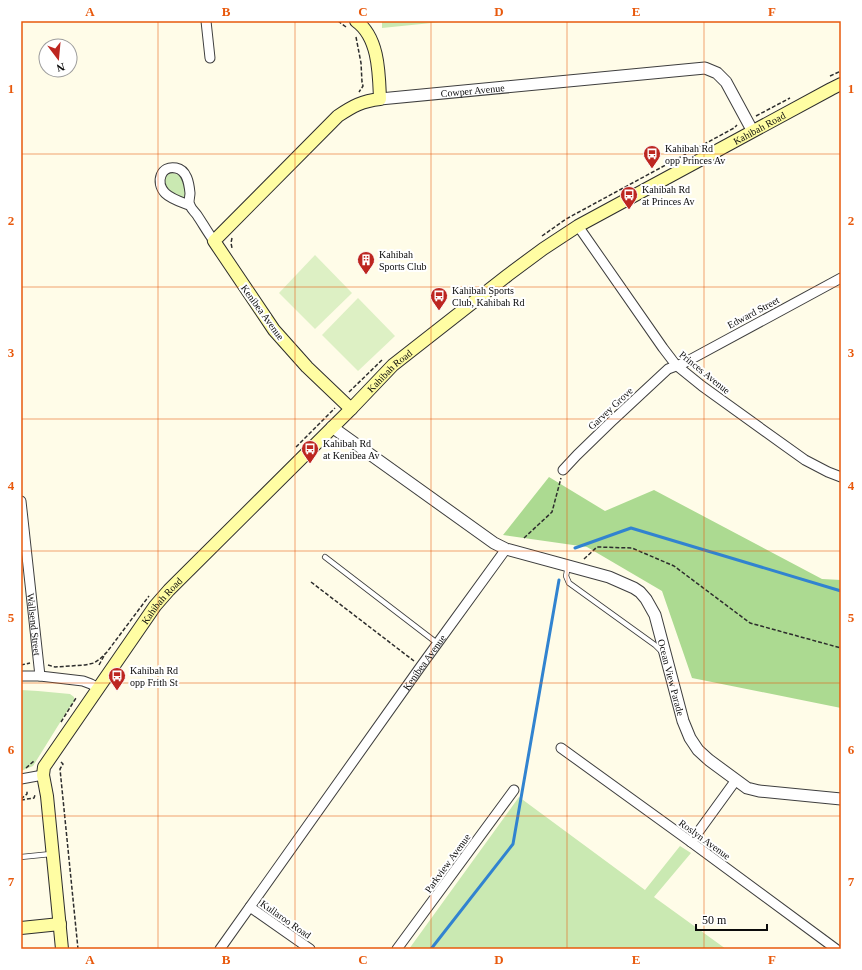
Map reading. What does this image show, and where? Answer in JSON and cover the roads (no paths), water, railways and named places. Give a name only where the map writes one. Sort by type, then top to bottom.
[{"type":"main road","points":[[353,25],[367,32],[372,43],[378,66],[380,99]]},
{"type":"main road","name":"Kahibah Road","points":[[42,775],[47,762],[155,606],[393,365],[513,271],[578,226],[752,130],[841,84]]},
{"type":"main road","name":"Cowper Avenue","points":[[214,241],[338,116],[360,103],[380,99]]},
{"type":"main road","name":"Kenibea Avenue","points":[[214,241],[274,330],[307,367],[351,409]]},
{"type":"main road","points":[[42,775],[53,854],[62,949]]},
{"type":"main road","points":[[21,928],[60,924]]},
{"type":"street","points":[[206,21],[210,58]]},
{"type":"street","name":"Cowper Avenue","points":[[380,99],[706,68],[716,73],[726,82],[752,130]]},
{"type":"street","name":"Kenibea Avenue","points":[[189,205],[214,241]]},
{"type":"street","name":"Princes Avenue","points":[[578,226],[676,365],[702,386],[805,460],[841,477]]},
{"type":"street","name":"Edward Street","points":[[676,365],[684,363],[841,278]]},
{"type":"street","name":"Garvey Grove","points":[[563,470],[611,422],[668,369],[676,365]]},
{"type":"street","points":[[332,427],[484,537],[506,549]]},
{"type":"street","name":"Wallsend Street","points":[[21,501],[22,523],[40,676]]},
{"type":"street","name":"Kenibea Avenue","points":[[220,949],[437,643],[506,549]]},
{"type":"street","name":"Ocean View Parade","points":[[506,549],[610,578],[640,592],[651,606],[655,615],[683,721],[690,738],[698,750],[709,760],[747,788],[759,791],[841,799]]},
{"type":"street","points":[[21,676],[40,676],[82,681],[98,688]]},
{"type":"street","name":"Roslyn Avenue","points":[[561,748],[836,949]]},
{"type":"street","points":[[21,779],[42,775]]},
{"type":"street","points":[[691,842],[736,780]]},
{"type":"street","name":"Parkview Avenue","points":[[398,949],[514,790]]},
{"type":"street","name":"Kullaroo Road","points":[[250,907],[310,949]]},
{"type":"lane","points":[[326,557],[437,643]]},
{"type":"lane","points":[[572,567],[566,576],[569,583],[654,645],[666,656]]},
{"type":"lane","points":[[21,857],[53,854]]},
{"type":"waterway","points":[[575,548],[631,528],[841,591]]},
{"type":"waterway","points":[[431,949],[513,844],[559,580]]},
{"type":"place","name":"Kahibah Rd opp Princes Av","points":[[652,169]]},
{"type":"place","name":"Kahibah Rd at Princes Av","points":[[629,210]]},
{"type":"place","name":"Kahibah Sports Club","points":[[366,275]]},
{"type":"place","name":"Kahibah Sports Club, Kahibah Rd","points":[[439,311]]},
{"type":"place","name":"Kahibah Rd at Kenibea Av","points":[[310,464]]},
{"type":"place","name":"Kahibah Rd opp Frith St","points":[[117,691]]}]
